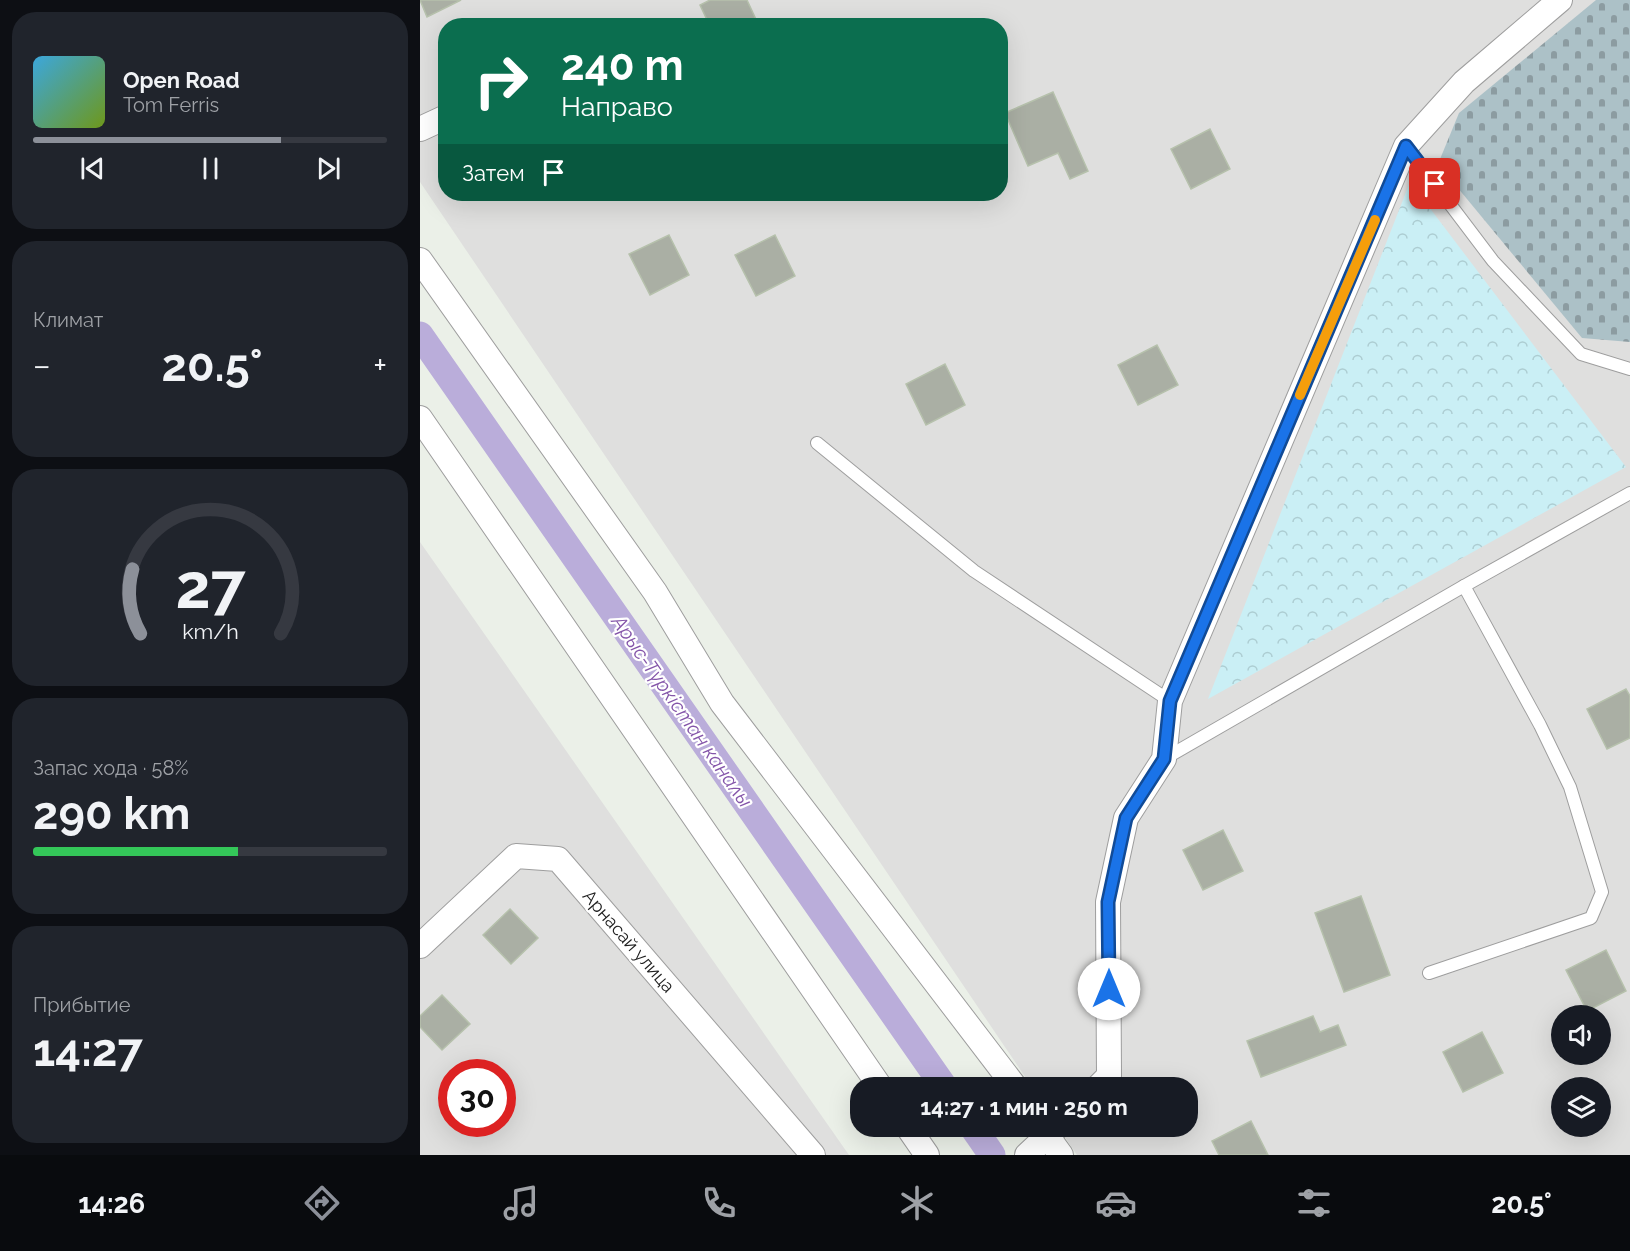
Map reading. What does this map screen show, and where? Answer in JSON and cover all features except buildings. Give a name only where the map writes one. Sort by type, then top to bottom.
[{"type":"street","points":[[1108,1077],[1108,902],[1126,818],[1164,759],[1170,701],[1406,146],[1464,82],[1560,0]]},
{"type":"street","points":[[420,129],[438,121]]},
{"type":"street","points":[[420,260],[655,592],[722,703],[1008,1077]]},
{"type":"street","points":[[420,418],[872,1077]]},
{"type":"street","name":"Арнасай улица","points":[[420,946],[516,856],[558,859],[813,1155]]},
{"type":"street","points":[[915,1137],[927,1155]]},
{"type":"street","points":[[1027,1155],[1051,1137]]},
{"type":"lane","points":[[1406,146],[1493,261],[1581,354],[1630,369]]},
{"type":"lane","points":[[818,443],[974,571],[1170,701]]},
{"type":"lane","points":[[1164,759],[1630,493]]},
{"type":"lane","points":[[1429,973],[1591,918],[1602,892],[1570,787],[1540,725],[1464,586]]},
{"type":"shaded area","points":[[420,0],[1630,0],[1630,1155],[1077,1155],[1065,1137],[1198,1137],[1198,1077],[1025,1077],[420,182]]},
{"type":"shaded area","points":[[420,542],[849,1155],[420,1155]]},
{"type":"green space","points":[[1596,0],[1630,0],[1630,342],[1582,338],[1438,164],[1459,113]]},
{"type":"green space","points":[[1410,182],[1626,467],[1208,699]]},
{"type":"waterway","name":"Арыс-Түркістан каналы","points":[[420,335],[937,1077]]},
{"type":"waterway","name":"Арыс-Түркістан каналы","points":[[980,1137],[992,1155]]},
{"type":"slow traffic","points":[[1300,395],[1375,220]]},
{"type":"route","points":[[1109,989],[1108,902],[1126,818],[1164,759],[1170,701],[1406,146],[1435,184]]}]
